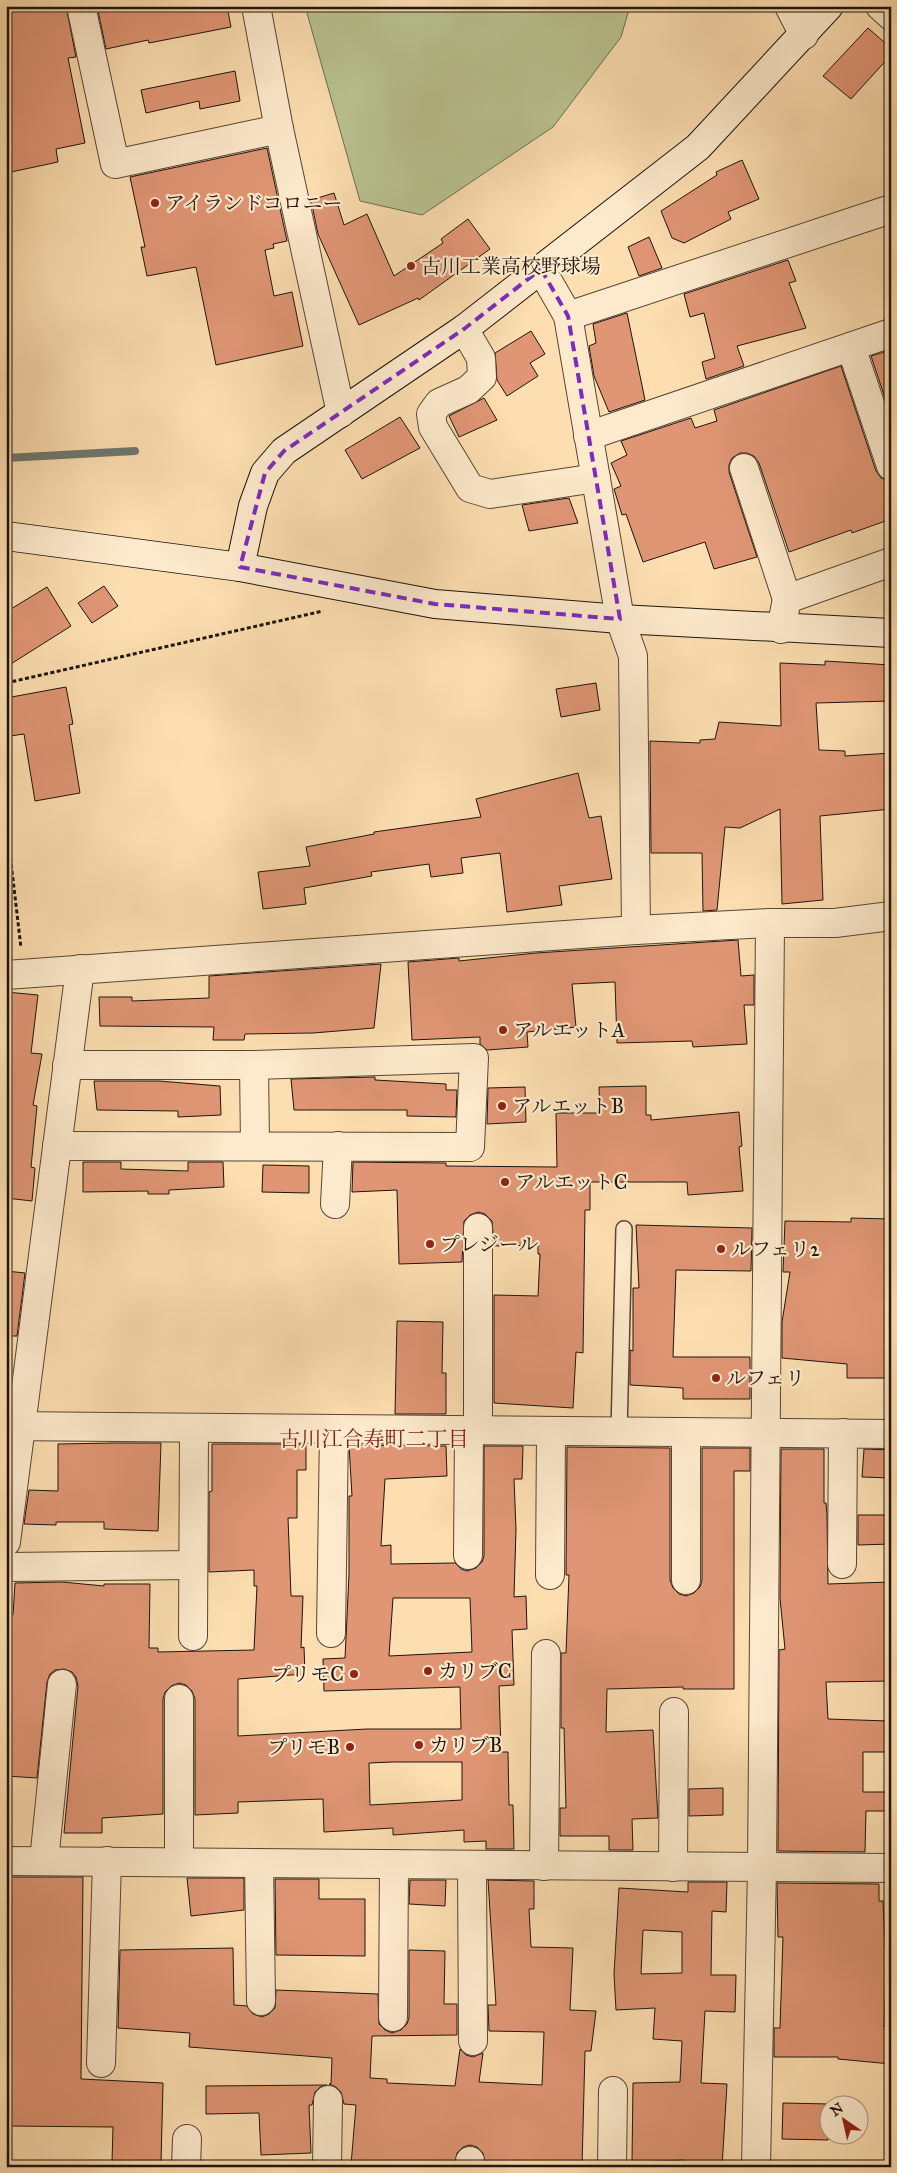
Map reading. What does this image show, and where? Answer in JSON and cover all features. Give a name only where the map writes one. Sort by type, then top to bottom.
[{"type":"street","points":[[81,6],[115,164],[280,129]]},
{"type":"street","points":[[256,6],[280,129],[341,414]]},
{"type":"street","points":[[789,6],[804,35]]},
{"type":"street","points":[[240,567],[253,506],[265,473],[284,451],[464,329],[698,147],[829,6]]},
{"type":"street","points":[[880,6],[891,16]]},
{"type":"street","points":[[568,316],[891,209]]},
{"type":"street","points":[[541,269],[568,316],[620,619],[633,656],[636,930]]},
{"type":"street","points":[[464,329],[482,358],[482,377],[468,390],[439,403],[431,414],[433,427],[470,488],[490,494],[596,478]]},
{"type":"street","points":[[588,436],[891,333]]},
{"type":"street","points":[[851,347],[891,466]]},
{"type":"street","points":[[744,468],[787,599],[781,629]]},
{"type":"street","points":[[6,536],[240,567],[435,604],[620,619],[781,629],[891,633]]},
{"type":"street","points":[[787,599],[891,562]]},
{"type":"street","points":[[15,974],[636,930],[770,923],[835,923],[891,916]]},
{"type":"street","points":[[756,2167],[762,1868],[770,923]]},
{"type":"street","points":[[6,1542],[13,1427],[56,1146],[80,970]]},
{"type":"street","points":[[56,1146],[470,1147],[474,1058],[254,1065],[67,1065]]},
{"type":"street","points":[[254,1065],[255,1146]]},
{"type":"street","points":[[335,1204],[338,1146]]},
{"type":"street","points":[[468,1555],[478,1228]]},
{"type":"street","points":[[13,1427],[891,1434]]},
{"type":"street","points":[[193,1636],[194,1429]]},
{"type":"street","points":[[331,1633],[334,1430]]},
{"type":"street","points":[[550,1575],[551,1432]]},
{"type":"street","points":[[686,1432],[686,1580]]},
{"type":"street","points":[[842,1564],[843,1434]]},
{"type":"street","points":[[6,1567],[193,1565]]},
{"type":"street","points":[[544,1866],[546,1654]]},
{"type":"street","points":[[44,1861],[62,1684]]},
{"type":"street","points":[[179,1699],[179,1862]]},
{"type":"street","points":[[673,1867],[674,1712]]},
{"type":"street","points":[[6,1860],[891,1868]]},
{"type":"street","points":[[101,2063],[107,1861]]},
{"type":"street","points":[[259,1863],[261,2001]]},
{"type":"street","points":[[392,2018],[394,1864]]},
{"type":"street","points":[[472,1865],[473,2041]]},
{"type":"street","points":[[612,2167],[613,2091]]},
{"type":"street","points":[[328,2100],[328,2167]]},
{"type":"street","points":[[186,2167],[187,2139]]},
{"type":"lane","points":[[619,1432],[624,1229]]},
{"type":"path","points":[[6,683],[330,610]]},
{"type":"path","points":[[6,819],[15,974]]},
{"type":"highlighted area","points":[[541,269],[568,316],[620,619],[435,604],[240,567],[265,473],[284,451],[464,329]]},
{"type":"green space","points":[[305,6],[630,6],[621,37],[553,127],[422,215],[360,201]]},
{"type":"building","points":[[6,6],[66,6],[76,57],[68,58],[85,143],[56,149],[58,162],[11,172],[8,158],[6,158]]},
{"type":"building","points":[[97,6],[227,6],[231,27],[149,43],[148,40],[106,49]]},
{"type":"building","points":[[868,28],[891,48],[891,55],[851,99],[823,76]]},
{"type":"building","points":[[235,71],[240,101],[200,109],[199,101],[146,113],[141,90]]},
{"type":"building","points":[[267,148],[287,241],[273,244],[274,248],[265,250],[274,296],[292,292],[303,346],[216,365],[196,267],[147,276],[141,247],[145,247],[130,177]]},
{"type":"building","points":[[742,160],[759,199],[728,212],[731,219],[684,243],[672,238],[661,211],[717,175],[716,172]]},
{"type":"building","points":[[334,193],[344,225],[367,214],[394,276],[443,243],[441,239],[468,219],[490,249],[419,300],[418,298],[359,325],[318,234],[311,200]]},
{"type":"building","points":[[649,237],[662,268],[639,276],[628,247]]},
{"type":"building","points":[[788,260],[796,281],[789,283],[806,328],[737,346],[744,366],[706,379],[702,362],[715,358],[704,313],[690,317],[684,294]]},
{"type":"building","points":[[627,313],[645,400],[609,412],[594,376],[589,346],[596,343],[593,324]]},
{"type":"building","points":[[531,331],[545,354],[530,363],[538,376],[507,396],[497,380],[495,353]]},
{"type":"building","points":[[891,350],[891,416],[871,356]]},
{"type":"building","points":[[841,366],[876,471],[881,478],[891,481],[891,519],[852,533],[851,530],[789,552],[759,463],[754,456],[740,453],[732,458],[729,472],[757,557],[714,569],[705,542],[643,562],[626,514],[622,515],[614,489],[621,486],[611,463],[627,455],[621,441],[691,418],[695,428],[717,421],[714,410]]},
{"type":"building","points":[[484,398],[497,420],[459,437],[449,416]]},
{"type":"building","points":[[400,417],[420,448],[362,479],[345,450]]},
{"type":"building","points":[[569,498],[578,523],[529,531],[522,505]]},
{"type":"building","points":[[104,586],[118,606],[92,623],[78,603]]},
{"type":"building","points":[[47,587],[71,626],[6,667],[6,612]]},
{"type":"building","points":[[825,661],[891,665],[891,701],[816,703],[819,750],[845,751],[845,756],[891,753],[891,809],[820,816],[823,900],[782,904],[780,809],[740,828],[725,827],[717,910],[703,911],[702,853],[651,853],[650,741],[700,743],[700,740],[715,739],[719,722],[781,726],[780,663],[825,665]]},
{"type":"building","points":[[596,683],[600,710],[561,717],[556,689]]},
{"type":"building","points":[[66,687],[73,724],[69,725],[80,793],[35,801],[24,734],[10,736],[6,698]]},
{"type":"building","points":[[578,773],[589,818],[601,816],[612,879],[559,886],[562,905],[507,912],[500,853],[461,858],[463,873],[431,877],[429,864],[371,872],[372,876],[304,888],[306,904],[263,909],[258,872],[310,866],[306,847],[374,834],[374,832],[481,817],[476,799]]},
{"type":"building","points":[[738,940],[741,976],[754,975],[754,1005],[744,1005],[747,1044],[693,1047],[692,1041],[617,1043],[615,982],[572,984],[576,1027],[527,1032],[528,1047],[487,1050],[480,1044],[480,1037],[412,1040],[408,962],[459,958],[459,961],[536,953]]},
{"type":"building","points":[[381,964],[374,1028],[313,1033],[245,1034],[244,1040],[213,1040],[214,1027],[100,1026],[99,997],[132,997],[132,1001],[209,998],[209,976]]},
{"type":"building","points":[[6,992],[38,995],[31,1053],[42,1054],[33,1105],[37,1106],[31,1167],[35,1168],[32,1201],[6,1198]]},
{"type":"building","points":[[375,1077],[375,1080],[446,1084],[446,1090],[457,1090],[456,1117],[407,1116],[407,1110],[294,1110],[291,1079]]},
{"type":"building","points":[[94,1081],[159,1081],[220,1086],[221,1115],[178,1117],[178,1111],[97,1110]]},
{"type":"building","points":[[646,1086],[646,1115],[651,1115],[651,1120],[739,1112],[742,1146],[739,1147],[743,1191],[688,1195],[687,1182],[590,1182],[590,1210],[585,1210],[583,1353],[576,1352],[573,1408],[494,1403],[494,1295],[538,1296],[540,1254],[538,1254],[538,1245],[494,1246],[492,1221],[485,1214],[478,1212],[470,1215],[464,1221],[462,1262],[399,1264],[397,1190],[352,1192],[353,1162],[446,1163],[446,1166],[557,1167],[556,1113],[600,1113],[599,1087]]},
{"type":"building","name":"アルエットB","points":[[525,1087],[526,1122],[487,1124],[488,1088]]},
{"type":"building","points":[[83,1162],[121,1162],[121,1169],[188,1171],[188,1162],[223,1162],[224,1187],[169,1190],[169,1194],[148,1194],[148,1191],[83,1192]]},
{"type":"building","points":[[263,1165],[309,1166],[309,1193],[262,1192]]},
{"type":"building","points":[[851,1218],[891,1219],[891,1378],[847,1378],[847,1364],[782,1358],[782,1322],[790,1272],[783,1272],[785,1221],[851,1222]]},
{"type":"building","points":[[636,1225],[752,1228],[751,1271],[676,1270],[673,1357],[750,1357],[750,1399],[683,1399],[683,1388],[630,1385],[630,1350],[633,1351],[633,1288],[639,1288]]},
{"type":"building","points":[[6,1271],[25,1273],[17,1336],[6,1336]]},
{"type":"building","points":[[397,1321],[443,1322],[442,1373],[446,1373],[446,1414],[395,1414]]},
{"type":"building","points":[[161,1443],[158,1531],[104,1529],[104,1522],[56,1522],[56,1525],[24,1524],[29,1490],[58,1491],[58,1444]]},
{"type":"building","points":[[212,1444],[306,1444],[306,1470],[297,1470],[297,1518],[288,1518],[291,1596],[303,1596],[301,1648],[304,1647],[305,1674],[238,1679],[238,1736],[367,1729],[461,1729],[460,1687],[324,1691],[323,1659],[345,1658],[349,1575],[349,1496],[352,1496],[349,1445],[446,1446],[447,1476],[385,1479],[381,1546],[391,1545],[391,1564],[455,1563],[461,1569],[467,1571],[476,1568],[482,1562],[484,1556],[484,1446],[523,1446],[522,1479],[514,1479],[516,1529],[514,1597],[526,1596],[527,1629],[512,1630],[514,1685],[499,1686],[501,1752],[508,1752],[509,1805],[513,1805],[514,1849],[486,1849],[486,1841],[464,1842],[464,1830],[393,1835],[393,1828],[324,1832],[323,1799],[238,1802],[238,1813],[195,1815],[195,1699],[192,1691],[186,1685],[179,1683],[171,1686],[165,1692],[163,1699],[163,1814],[102,1818],[102,1833],[64,1833],[78,1686],[76,1677],[72,1672],[64,1669],[55,1670],[50,1674],[47,1682],[37,1778],[6,1776],[6,1646],[11,1615],[13,1615],[15,1583],[62,1582],[104,1586],[104,1584],[150,1584],[149,1648],[158,1648],[158,1652],[254,1650],[257,1586],[254,1586],[254,1570],[209,1572],[209,1492],[212,1491]],"holes":[[[393,1598],[470,1598],[472,1652],[389,1656]],[[462,1762],[462,1800],[370,1805],[369,1763]]]},
{"type":"building","points":[[567,1447],[670,1448],[670,1580],[673,1588],[679,1594],[686,1596],[694,1593],[700,1587],[702,1580],[702,1448],[750,1448],[750,1471],[734,1471],[734,1689],[683,1689],[683,1687],[607,1689],[606,1732],[653,1730],[658,1818],[632,1819],[633,1850],[609,1850],[609,1836],[560,1836],[560,1808],[566,1808],[564,1728],[561,1728],[561,1653],[566,1653],[569,1575],[566,1575]]},
{"type":"building","points":[[781,1449],[824,1449],[824,1503],[826,1503],[827,1515],[828,1584],[891,1582],[891,1681],[826,1682],[828,1719],[888,1721],[887,1752],[863,1752],[863,1792],[889,1792],[889,1811],[866,1811],[865,1852],[778,1851],[779,1650],[785,1649],[780,1598]]},
{"type":"building","points":[[864,1449],[891,1450],[891,1478],[862,1477]]},
{"type":"building","points":[[858,1515],[891,1515],[891,1544],[858,1545]]},
{"type":"building","points":[[723,1788],[723,1815],[689,1816],[689,1789]]},
{"type":"building","points":[[6,1877],[83,1877],[81,2079],[163,2083],[161,2163],[112,2162],[113,2127],[9,2126],[10,2055],[6,2055]]},
{"type":"building","points":[[187,1878],[244,1878],[244,1910],[191,1916]]},
{"type":"building","points":[[275,1879],[319,1879],[319,1899],[365,1899],[365,1956],[276,1955]]},
{"type":"building","points":[[410,1880],[446,1880],[445,1906],[409,1904]]},
{"type":"building","points":[[488,1880],[534,1881],[534,1909],[529,1909],[531,1947],[573,1948],[570,2010],[596,2011],[591,2051],[585,2051],[582,2167],[486,2167],[483,2153],[477,2147],[470,2145],[463,2147],[457,2153],[454,2167],[351,2165],[356,2105],[344,2104],[341,2092],[329,2084],[331,2084],[332,2058],[189,2047],[190,2033],[118,2028],[120,1950],[233,1948],[234,2005],[247,2006],[253,2014],[262,2017],[269,2014],[275,2008],[276,1990],[378,1994],[379,2024],[385,2030],[392,2033],[401,2030],[407,2024],[409,2018],[409,1950],[445,1951],[444,2004],[457,2004],[457,2035],[372,2036],[370,2078],[387,2079],[387,2083],[455,2086],[460,2049],[466,2055],[473,2057],[483,2053],[479,2082],[542,2085],[544,2032],[489,2031],[488,2005],[496,2005]]},
{"type":"building","points":[[688,1882],[727,1882],[726,1912],[712,1911],[711,1975],[736,1975],[735,2012],[705,2011],[701,2083],[727,2084],[722,2167],[684,2167],[684,2160],[632,2162],[633,2083],[680,2082],[682,2041],[653,2039],[655,2008],[616,2010],[614,1974],[619,1888],[688,1892]],"holes":[[[643,1930],[682,1932],[682,1973],[641,1974]]]},
{"type":"building","points":[[777,1883],[879,1884],[879,1901],[883,1901],[886,1968],[884,2027],[891,2028],[891,2064],[838,2059],[838,2057],[774,2057],[774,2028],[780,2028],[783,1937],[778,1937]]},
{"type":"building","points":[[327,2085],[320,2087],[315,2092],[312,2105],[309,2105],[311,2153],[261,2155],[259,2113],[206,2114],[206,2086]]},
{"type":"building","points":[[783,2103],[820,2104],[820,2140],[782,2139]]},
{"type":"waterway","points":[[6,458],[135,451]]},
{"type":"place","name":"アイランドコロニー","points":[[155,203]]},
{"type":"place","name":"古川工業高校野球場","points":[[411,266]]},
{"type":"place","name":"アルエットA","points":[[503,1030]]},
{"type":"place","name":"アルエットB","points":[[502,1106]]},
{"type":"place","name":"アルエットC","points":[[505,1182]]},
{"type":"place","name":"プレジール","points":[[430,1244]]},
{"type":"place","name":"ルフェリ2","points":[[721,1249]]},
{"type":"place","name":"ルフェリ","points":[[716,1378]]},
{"type":"place","name":"カリブC","points":[[428,1671]]},
{"type":"place","name":"プリモC","points":[[354,1674]]},
{"type":"place","name":"カリブB","points":[[419,1745]]},
{"type":"place","name":"プリモB","points":[[350,1747]]},
{"type":"district","name":"古川江合寿町二丁目","points":[[374,1439]]}]
